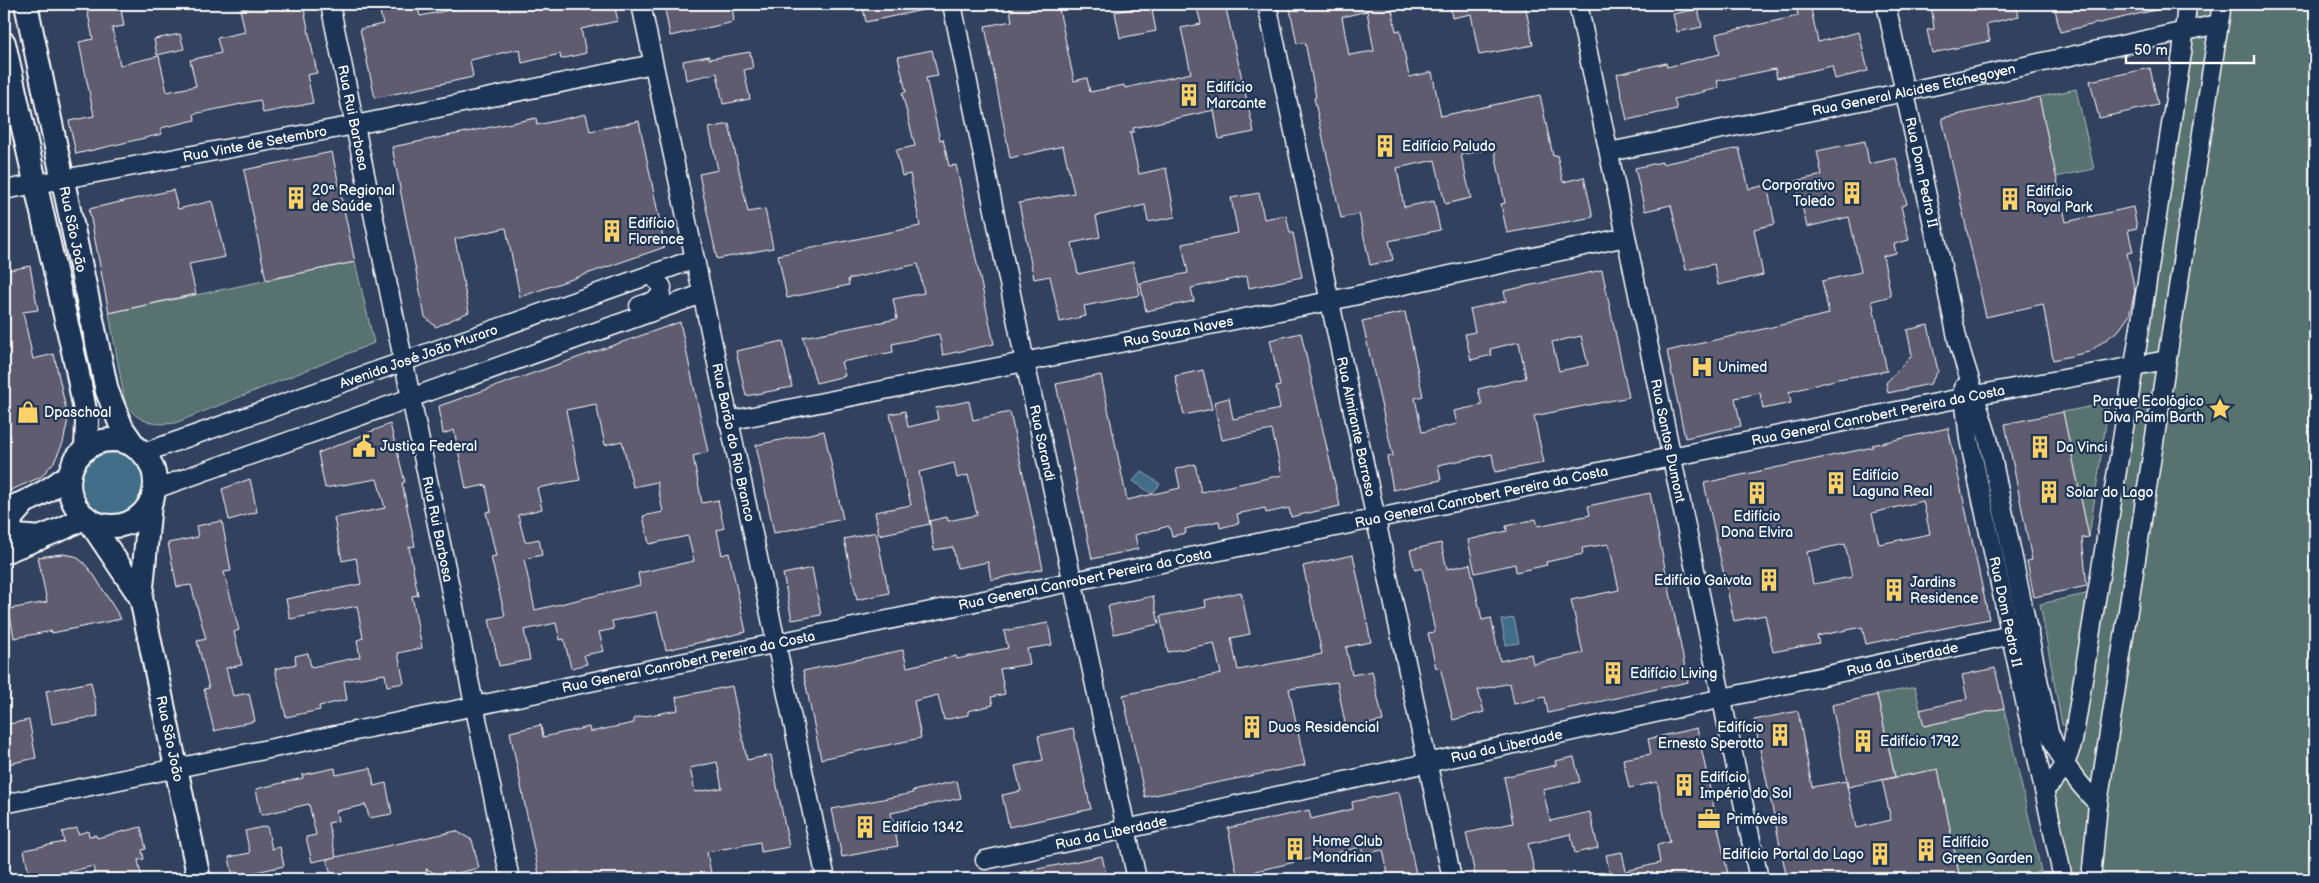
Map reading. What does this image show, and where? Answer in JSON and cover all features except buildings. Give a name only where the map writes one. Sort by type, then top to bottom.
[{"type":"main road","name":"Rua São João","points":[[26,4],[64,178],[107,391],[122,428],[140,450]]},
{"type":"main road","name":"Rua São João","points":[[4,43],[87,421],[86,449]]},
{"type":"main road","points":[[25,140],[34,145],[41,144],[54,134]]},
{"type":"main road","points":[[44,224],[49,217],[56,214],[72,218]]},
{"type":"main road","points":[[111,440],[124,442],[140,450],[151,465],[152,497],[141,515],[129,522],[116,526],[101,525],[87,518],[73,503],[70,494],[70,474],[76,460],[86,449],[98,442],[111,440]]},
{"type":"main road","points":[[41,538],[17,536],[10,529],[14,507],[56,486],[70,474]]},
{"type":"main road","name":"Rua São João","points":[[152,497],[141,598],[199,879]]},
{"type":"main road","name":"Rua São João","points":[[87,518],[141,598]]},
{"type":"main road","points":[[4,552],[87,518]]},
{"type":"main road","points":[[4,532],[4,542]]},
{"type":"street","name":"Rua Rui Barbosa","points":[[330,4],[510,879]]},
{"type":"street","name":"Rua Barão do Rio Branco","points":[[641,4],[652,64],[826,879]]},
{"type":"street","name":"Rua Sarandi","points":[[952,4],[1025,362],[1137,879]]},
{"type":"street","name":"Rua Almirante Barroso","points":[[1267,4],[1452,879]]},
{"type":"street","name":"Rua Santos Dumont","points":[[1578,4],[1670,457],[1759,879]]},
{"type":"street","name":"Rua Dom Pedro II","points":[[1886,4],[1970,397],[1988,438],[2049,732],[2056,751],[2066,766],[2098,804]]},
{"type":"street","points":[[2044,790],[2057,779],[2066,766],[2073,740],[2134,366],[2185,32],[2187,4]]},
{"type":"street","points":[[2091,879],[2098,804],[2222,4]]},
{"type":"street","name":"Rua General Alcides Etchegoyen","points":[[1609,152],[1905,92],[2218,24]]},
{"type":"street","name":"Rua Vinte de Setembro","points":[[4,190],[355,124],[652,64]]},
{"type":"street","name":"Rua Souza Naves","points":[[728,421],[1330,302],[1626,237]]},
{"type":"street","name":"Avenida José João Muraro","points":[[140,450],[404,362],[695,260]]},
{"type":"street","points":[[575,340],[611,316],[658,299],[662,294],[662,287],[652,275]]},
{"type":"street","points":[[152,497],[411,398],[702,294]]},
{"type":"street","name":"Rua General Canrobert Pereira da Costa","points":[[4,804],[1670,457],[2167,360]]},
{"type":"street","name":"Rua Dom Pedro II","points":[[1970,397],[1970,439],[2063,879]]},
{"type":"street","name":"Rua da Liberdade","points":[[985,860],[2029,631]]},
{"type":"green space","name":"Parque Ecológico Diva Paim Barth","points":[[2194,4],[2315,4],[2315,879],[2072,879],[2070,871],[2067,870],[2052,799],[2066,725],[2062,725],[2040,604],[2090,593],[2197,19]]},
{"type":"green space","points":[[2076,89],[2094,169],[2056,177],[2039,97]]},
{"type":"green space","points":[[355,262],[374,343],[175,423],[152,423],[140,418],[129,409],[125,402],[109,313]]},
{"type":"green space","points":[[2109,403],[2089,537],[2063,412]]},
{"type":"green space","points":[[1915,687],[1924,726],[2004,708],[2041,871],[2004,879],[1960,879],[1938,770],[1895,777],[1877,695]]},
{"type":"water","points":[[106,453],[120,453],[132,458],[141,467],[146,479],[144,499],[137,510],[120,519],[106,519],[94,514],[85,505],[80,493],[80,479],[85,467],[94,458]]},
{"type":"water","points":[[1141,471],[1160,484],[1152,494],[1133,481]]},
{"type":"water","points":[[1514,618],[1519,643],[1506,645],[1501,620]]},
{"type":"place","name":"Edifício Marcante","points":[[1189,95]]},
{"type":"place","name":"Edifício Paludo","points":[[1385,146]]},
{"type":"place","name":"Corporativo Toledo","points":[[1852,193]]},
{"type":"place","name":"20ª Regional de Saúde","points":[[296,198]]},
{"type":"place","name":"Edifício Royal Park","points":[[2010,199]]},
{"type":"place","name":"Edifício Florence","points":[[612,231]]},
{"type":"place","name":"Unimed","points":[[1702,367]]},
{"type":"place","name":"Parque Ecológico Diva Paim Barth","points":[[2220,409]]},
{"type":"place","name":"Dpaschoal","points":[[28,412]]},
{"type":"place","name":"Justiça Federal","points":[[364,446]]},
{"type":"place","name":"Da Vinci","points":[[2040,447]]},
{"type":"place","name":"Edifício Laguna Real","points":[[1836,483]]},
{"type":"place","name":"Solar do Lago","points":[[2049,492]]},
{"type":"place","name":"Edifício Dona Elvira","points":[[1757,493]]},
{"type":"place","name":"Edifício Gaivota","points":[[1769,580]]},
{"type":"place","name":"Jardins Residence","points":[[1894,590]]},
{"type":"place","name":"Edifício Living","points":[[1613,673]]},
{"type":"place","name":"Duos Residencial","points":[[1252,727]]},
{"type":"place","name":"Edifício Ernesto Sperotto","points":[[1780,735]]},
{"type":"place","name":"Edifício 1792","points":[[1863,741]]},
{"type":"place","name":"Edifício Império do Sol","points":[[1684,785]]},
{"type":"place","name":"Primóveis","points":[[1709,819]]},
{"type":"place","name":"Edifício 1342","points":[[865,827]]},
{"type":"place","name":"Home Club Mondrian","points":[[1295,849]]},
{"type":"place","name":"Edifício Green Garden","points":[[1926,850]]},
{"type":"place","name":"Edifício Portal do Lago","points":[[1880,854]]}]
